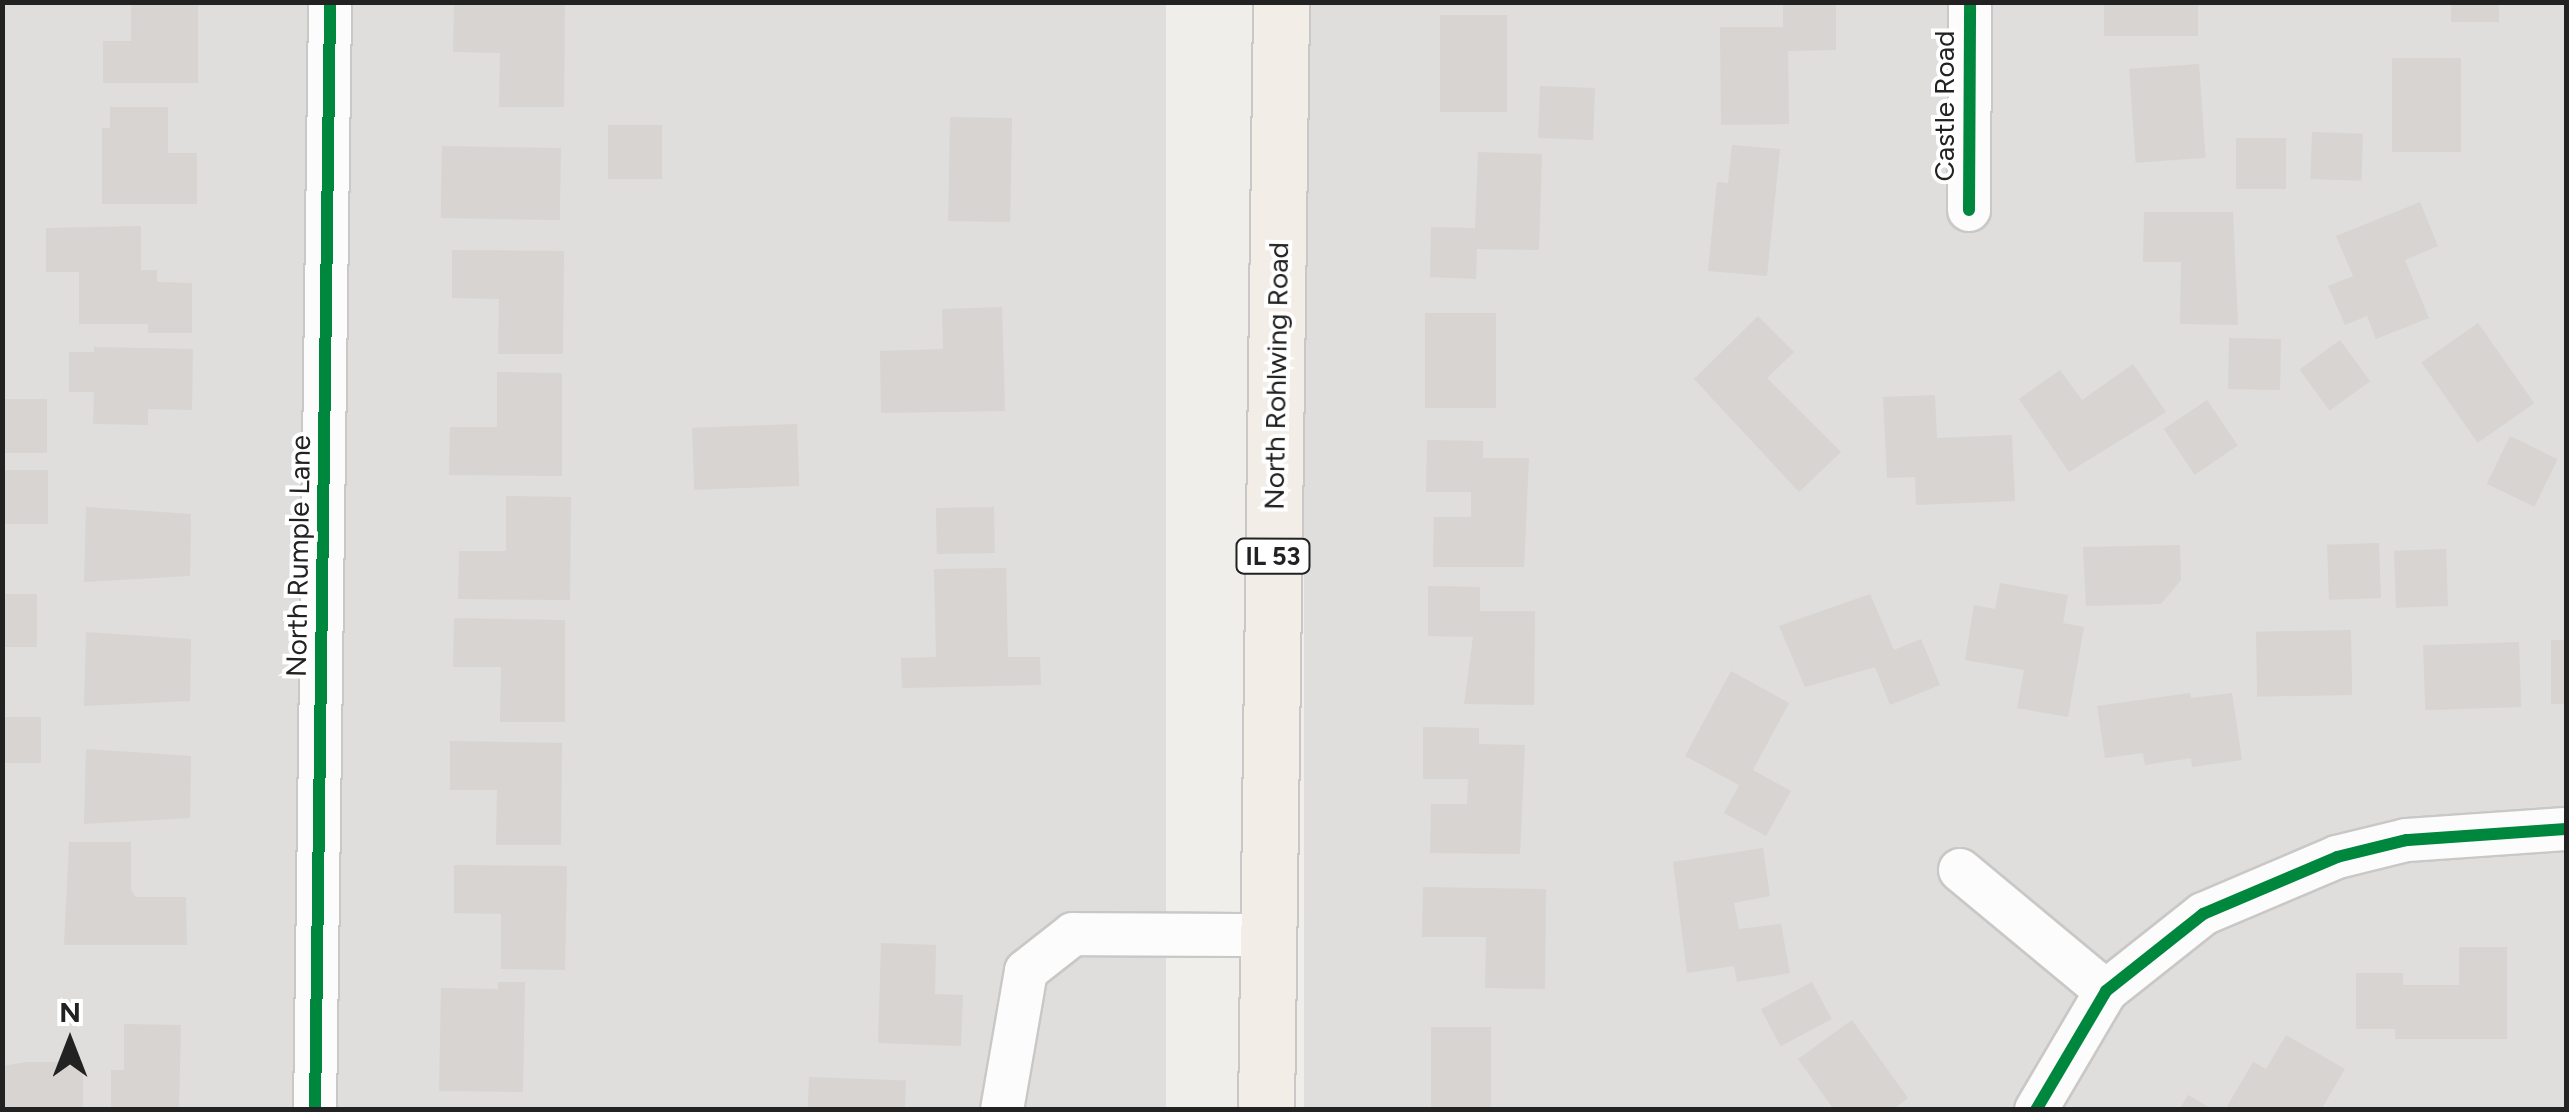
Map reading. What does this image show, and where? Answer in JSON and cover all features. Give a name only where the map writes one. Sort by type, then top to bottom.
[{"type":"main road","name":"North Rohlwing Road","points":[[1266,1110],[1280,2]]},
{"type":"street","name":"North Rumple Lane","points":[[316,1110],[330,2]]},
{"type":"street","name":"Castle Road","points":[[1969,210],[1970,2]]},
{"type":"street","points":[[2036,1110],[2106,991],[2202,914],[2337,857],[2407,840],[2566,829]]},
{"type":"street","points":[[1960,870],[2106,991]]},
{"type":"street","points":[[1002,1110],[1026,971],[1073,934],[1268,935]]},
{"type":"shaded area","points":[[2,3],[1166,3],[1166,1109],[2,1109]]},
{"type":"shaded area","points":[[1304,3],[2566,3],[2566,1110],[1304,1110]]},
{"type":"building","points":[[131,2],[198,2],[198,83],[103,83],[103,41],[131,41]]},
{"type":"building","points":[[1783,2],[1836,2],[1836,50],[1788,51],[1789,124],[1721,125],[1720,27],[1783,27]]},
{"type":"building","points":[[2104,2],[2198,2],[2198,36],[2104,36]]},
{"type":"building","points":[[2451,2],[2499,2],[2499,22],[2451,22]]},
{"type":"building","points":[[454,3],[565,5],[564,107],[499,107],[500,53],[453,52]]},
{"type":"building","points":[[1440,15],[1507,15],[1507,112],[1440,112]]},
{"type":"building","points":[[2392,58],[2461,58],[2461,152],[2392,152]]},
{"type":"building","points":[[2199,64],[2206,158],[2136,163],[2129,69]]},
{"type":"building","points":[[1540,86],[1595,88],[1593,140],[1538,138]]},
{"type":"building","points":[[110,107],[168,107],[168,153],[197,153],[197,204],[102,204],[102,128],[110,128]]},
{"type":"building","points":[[950,117],[1012,118],[1010,222],[948,221]]},
{"type":"building","points":[[608,125],[662,125],[662,179],[608,179]]},
{"type":"building","points":[[2312,132],[2363,134],[2361,181],[2310,179]]},
{"type":"building","points":[[2236,138],[2286,138],[2286,189],[2236,189]]},
{"type":"building","points":[[1732,145],[1780,149],[1767,276],[1708,271],[1717,182],[1728,183]]},
{"type":"building","points":[[442,146],[561,148],[560,220],[441,218]]},
{"type":"building","points":[[1478,152],[1542,154],[1539,250],[1477,249],[1476,279],[1430,277],[1431,227],[1475,228]]},
{"type":"building","points":[[2420,202],[2438,246],[2405,260],[2429,318],[2376,339],[2367,316],[2345,325],[2328,286],[2353,276],[2336,236]]},
{"type":"building","points":[[2144,212],[2233,212],[2238,325],[2180,324],[2181,262],[2143,262]]},
{"type":"building","points":[[141,226],[141,270],[157,270],[157,282],[192,283],[192,333],[148,333],[148,324],[79,324],[79,272],[46,272],[46,228]]},
{"type":"building","points":[[452,250],[564,251],[563,354],[498,354],[499,299],[452,298]]},
{"type":"building","points":[[1002,307],[1005,411],[881,413],[880,351],[943,349],[942,309]]},
{"type":"building","points":[[1425,313],[1496,313],[1496,408],[1425,408]]},
{"type":"building","points":[[1758,316],[1794,352],[1767,378],[1841,452],[1799,492],[1694,379]]},
{"type":"building","points":[[2478,323],[2534,403],[2478,443],[2421,363]]},
{"type":"building","points":[[2229,338],[2281,339],[2280,390],[2228,389]]},
{"type":"building","points":[[2340,340],[2370,381],[2330,411],[2300,369]]},
{"type":"building","points":[[94,347],[193,349],[192,410],[148,409],[148,425],[93,424],[94,392],[69,392],[69,352],[94,352]]},
{"type":"building","points":[[2133,364],[2166,412],[2069,472],[2019,399],[2060,370],[2082,400]]},
{"type":"building","points":[[497,372],[562,373],[562,476],[449,475],[450,427],[497,427]]},
{"type":"building","points":[[1935,395],[1937,438],[2012,435],[2015,501],[1916,505],[1915,477],[1887,478],[1883,397]]},
{"type":"building","points":[[2,399],[47,399],[47,453],[2,453]]},
{"type":"building","points":[[2207,400],[2238,446],[2195,475],[2164,429]]},
{"type":"building","points":[[797,424],[799,486],[694,490],[692,428]]},
{"type":"building","points":[[2510,436],[2558,459],[2534,507],[2487,484]]},
{"type":"building","points":[[1427,440],[1483,441],[1483,458],[1529,458],[1524,567],[1433,567],[1434,517],[1471,517],[1471,492],[1426,492]]},
{"type":"building","points":[[2,470],[48,470],[48,524],[2,524]]},
{"type":"building","points":[[506,496],[571,497],[570,600],[458,599],[459,551],[506,551]]},
{"type":"building","points":[[86,507],[191,514],[190,576],[84,582]]},
{"type":"building","points":[[994,507],[995,553],[937,554],[936,508]]},
{"type":"building","points":[[2379,543],[2381,598],[2329,600],[2327,545]]},
{"type":"building","points":[[2180,545],[2181,580],[2161,604],[2086,606],[2083,547]]},
{"type":"building","points":[[2446,549],[2448,606],[2396,608],[2394,551]]},
{"type":"building","points":[[1006,568],[1008,657],[1040,657],[1041,685],[902,688],[901,658],[936,657],[934,569]]},
{"type":"building","points":[[2000,583],[2068,595],[2063,623],[2084,627],[2068,717],[2017,708],[2024,670],[1965,660],[1974,605],[1995,609]]},
{"type":"building","points":[[1428,586],[1480,587],[1480,611],[1535,611],[1534,705],[1464,704],[1473,637],[1428,636]]},
{"type":"building","points":[[2,594],[37,594],[37,647],[2,647]]},
{"type":"building","points":[[1870,594],[1894,650],[1921,639],[1940,685],[1890,705],[1875,667],[1805,687],[1779,626]]},
{"type":"building","points":[[454,618],[565,620],[565,722],[500,722],[501,667],[453,667]]},
{"type":"building","points":[[2351,630],[2352,695],[2257,697],[2256,632]]},
{"type":"building","points":[[86,632],[191,639],[190,701],[84,706]]},
{"type":"building","points":[[2551,640],[2566,640],[2566,704],[2551,704]]},
{"type":"building","points":[[2519,642],[2521,707],[2425,710],[2423,645]]},
{"type":"building","points":[[1731,671],[1789,703],[1753,770],[1791,791],[1766,836],[1724,813],[1739,785],[1685,756]]},
{"type":"building","points":[[2190,693],[2191,698],[2232,693],[2242,760],[2192,767],[2191,758],[2145,765],[2143,753],[2105,758],[2097,706]]},
{"type":"building","points":[[2,717],[41,717],[41,763],[2,763]]},
{"type":"building","points":[[1423,727],[1479,728],[1479,744],[1525,745],[1520,854],[1430,853],[1431,804],[1467,804],[1468,779],[1423,779]]},
{"type":"building","points":[[450,741],[562,743],[561,845],[496,845],[497,790],[450,790]]},
{"type":"building","points":[[86,749],[191,756],[190,818],[84,824]]},
{"type":"building","points":[[69,842],[131,842],[131,890],[136,897],[186,897],[187,945],[64,945]]},
{"type":"building","points":[[1763,848],[1770,896],[1734,903],[1739,929],[1781,924],[1790,973],[1737,982],[1734,966],[1687,973],[1673,862]]},
{"type":"building","points":[[454,865],[567,866],[565,970],[501,969],[501,914],[454,913]]},
{"type":"building","points":[[1423,887],[1546,889],[1545,989],[1485,988],[1486,937],[1422,937]]},
{"type":"building","points":[[881,943],[936,945],[935,994],[963,995],[961,1046],[878,1043]]},
{"type":"building","points":[[2459,947],[2507,947],[2507,1039],[2395,1039],[2395,1029],[2356,1029],[2356,973],[2403,973],[2403,985],[2459,985]]},
{"type":"building","points":[[498,982],[525,982],[523,1092],[439,1091],[441,988],[498,989]]},
{"type":"building","points":[[1812,982],[1832,1019],[1781,1046],[1761,1009]]},
{"type":"building","points":[[1852,1020],[1908,1098],[1893,1110],[1834,1110],[1798,1059]]},
{"type":"building","points":[[124,1024],[181,1025],[179,1110],[111,1110],[111,1070],[124,1070]]},
{"type":"building","points":[[1431,1027],[1491,1027],[1491,1110],[1431,1110]]},
{"type":"building","points":[[2286,1035],[2345,1069],[2321,1110],[2225,1110],[2253,1062],[2266,1069]]},
{"type":"building","points":[[83,1062],[83,1110],[2,1110],[2,1066]]},
{"type":"building","points":[[809,1077],[906,1080],[905,1110],[808,1110]]},
{"type":"building","points":[[2188,1095],[2214,1110],[2179,1110]]},
{"type":"cycle path","points":[[315,1110],[330,2]]},
{"type":"cycle path","points":[[1969,210],[1970,2]]},
{"type":"cycle path","points":[[2036,1110],[2106,991],[2203,914],[2337,857],[2407,840],[2566,829]]}]
